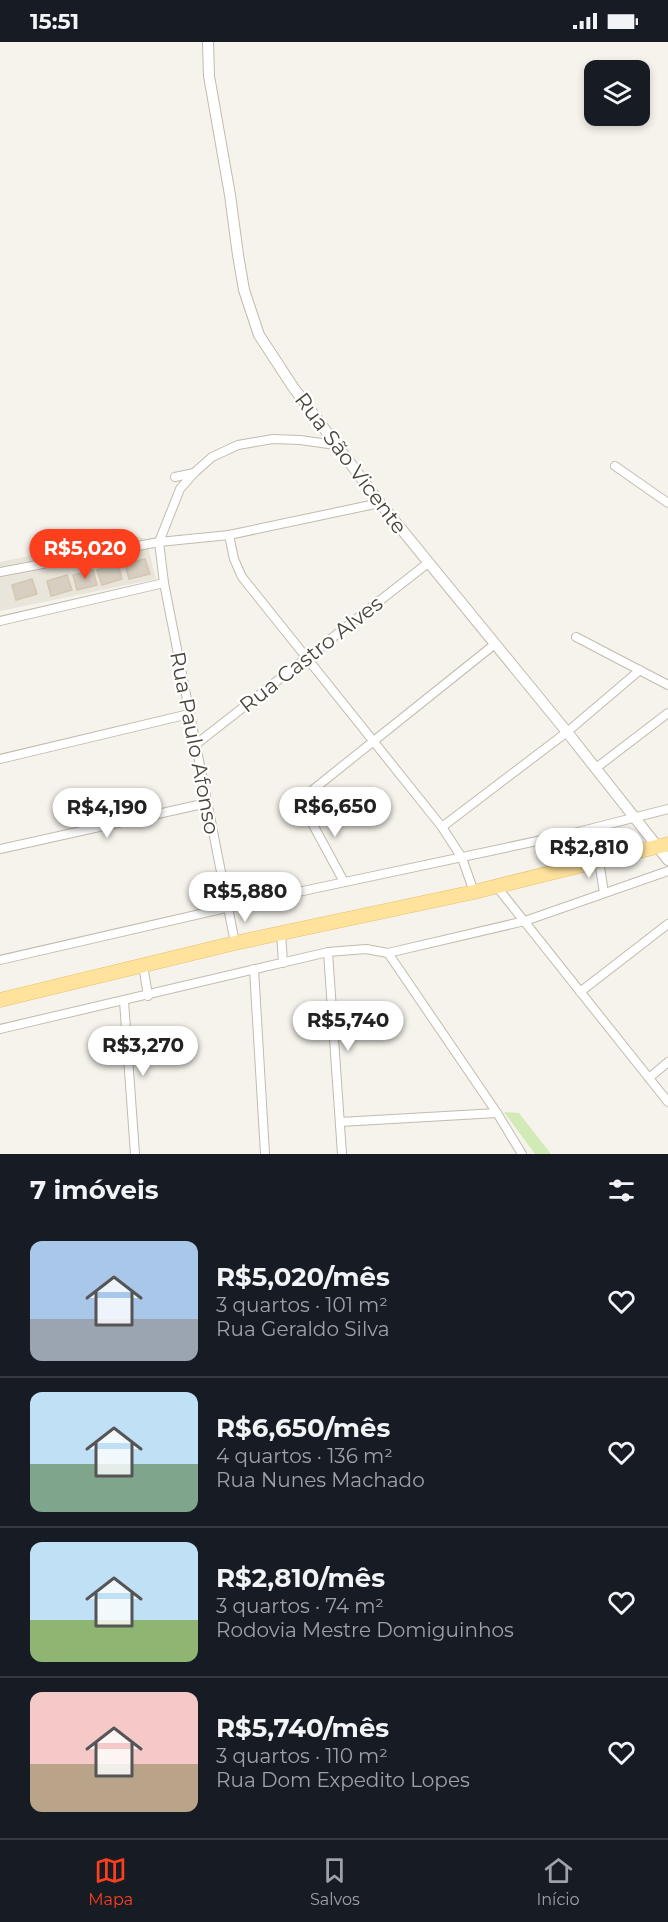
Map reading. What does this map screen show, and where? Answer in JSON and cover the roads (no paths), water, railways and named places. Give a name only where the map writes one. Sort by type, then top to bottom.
[{"type":"main road","points":[[0,1000],[235,943],[474,892],[663,846]]},
{"type":"street","name":"Rua São Vicente","points":[[208,42],[209,76],[244,290],[259,335],[336,446],[380,503],[635,818],[663,846],[668,860]]},
{"type":"street","points":[[159,542],[180,489],[194,472],[212,457],[238,445],[273,439],[300,440],[336,446]]},
{"type":"street","points":[[615,466],[668,503]]},
{"type":"street","points":[[175,477],[194,472]]},
{"type":"street","points":[[0,572],[159,542],[229,535],[380,503]]},
{"type":"street","points":[[229,535],[234,559],[242,576],[442,827],[462,858],[474,892]]},
{"type":"street","name":"Rua Paulo Afonso","points":[[159,542],[164,583],[235,943]]},
{"type":"street","name":"Rua Castro Alves","points":[[195,745],[428,563]]},
{"type":"street","points":[[0,621],[164,583]]},
{"type":"street","points":[[576,637],[668,686]]},
{"type":"street","points":[[344,882],[304,808],[305,796],[495,644]]},
{"type":"street","points":[[442,827],[567,732],[640,670]]},
{"type":"street","points":[[596,768],[668,713]]},
{"type":"street","points":[[0,759],[189,714]]},
{"type":"street","points":[[0,849],[207,803]]},
{"type":"street","points":[[0,960],[229,907],[462,858],[635,818],[668,808]]},
{"type":"street","points":[[599,861],[604,892]]},
{"type":"street","points":[[0,1029],[328,952],[366,949],[388,953],[525,921],[668,871]]},
{"type":"street","points":[[497,886],[668,1102]]},
{"type":"street","points":[[580,992],[668,924]]},
{"type":"street","points":[[281,933],[283,963]]},
{"type":"street","points":[[328,952],[342,1154]]},
{"type":"street","points":[[388,953],[497,1113],[522,1154]]},
{"type":"street","points":[[143,965],[148,996]]},
{"type":"street","points":[[254,969],[265,1154]]},
{"type":"street","points":[[124,1001],[135,1154]]},
{"type":"street","points":[[649,1078],[668,1062]]},
{"type":"street","points":[[340,1122],[497,1113]]}]
